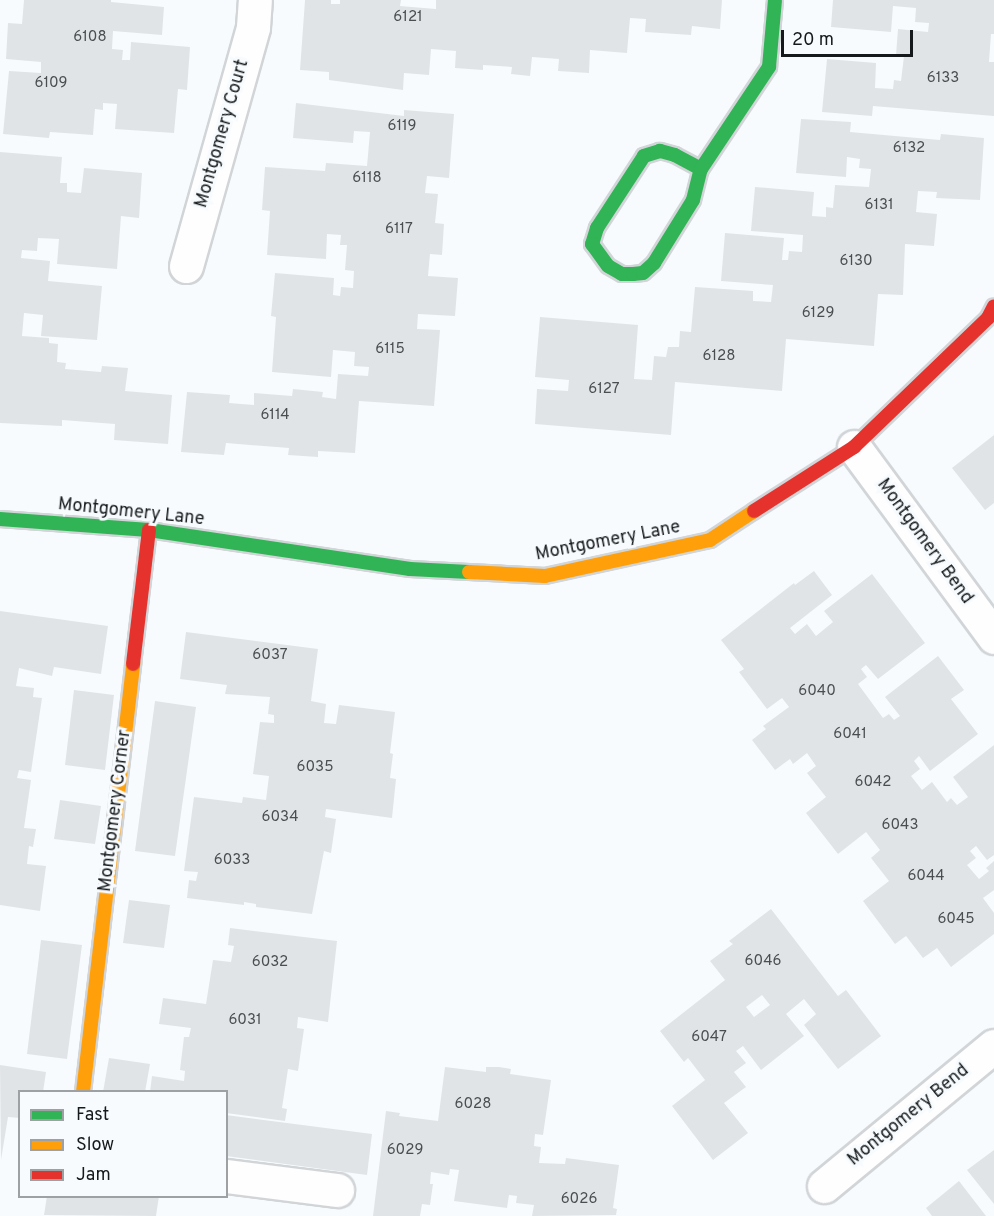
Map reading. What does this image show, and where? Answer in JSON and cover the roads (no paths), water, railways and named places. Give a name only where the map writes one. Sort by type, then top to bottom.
[{"type":"street","name":"Montgomery Court","points":[[186,266],[253,27],[255,0]]},
{"type":"street","points":[[701,169],[675,155],[660,151],[644,156],[597,228],[592,244],[608,266],[622,274],[633,274],[643,273],[654,263],[693,200],[701,169],[769,67],[774,0]]},
{"type":"street","name":"Montgomery Lane","points":[[0,519],[149,530],[410,568],[545,576],[710,540],[854,447],[988,318],[994,306]]},
{"type":"street","name":"Montgomery Bend","points":[[854,447],[994,637]]},
{"type":"street","name":"Montgomery Corner","points":[[84,1090],[149,530]]},
{"type":"street","name":"Montgomery Bend","points":[[824,1186],[994,1046]]},
{"type":"street","points":[[228,1176],[337,1190]]}]
